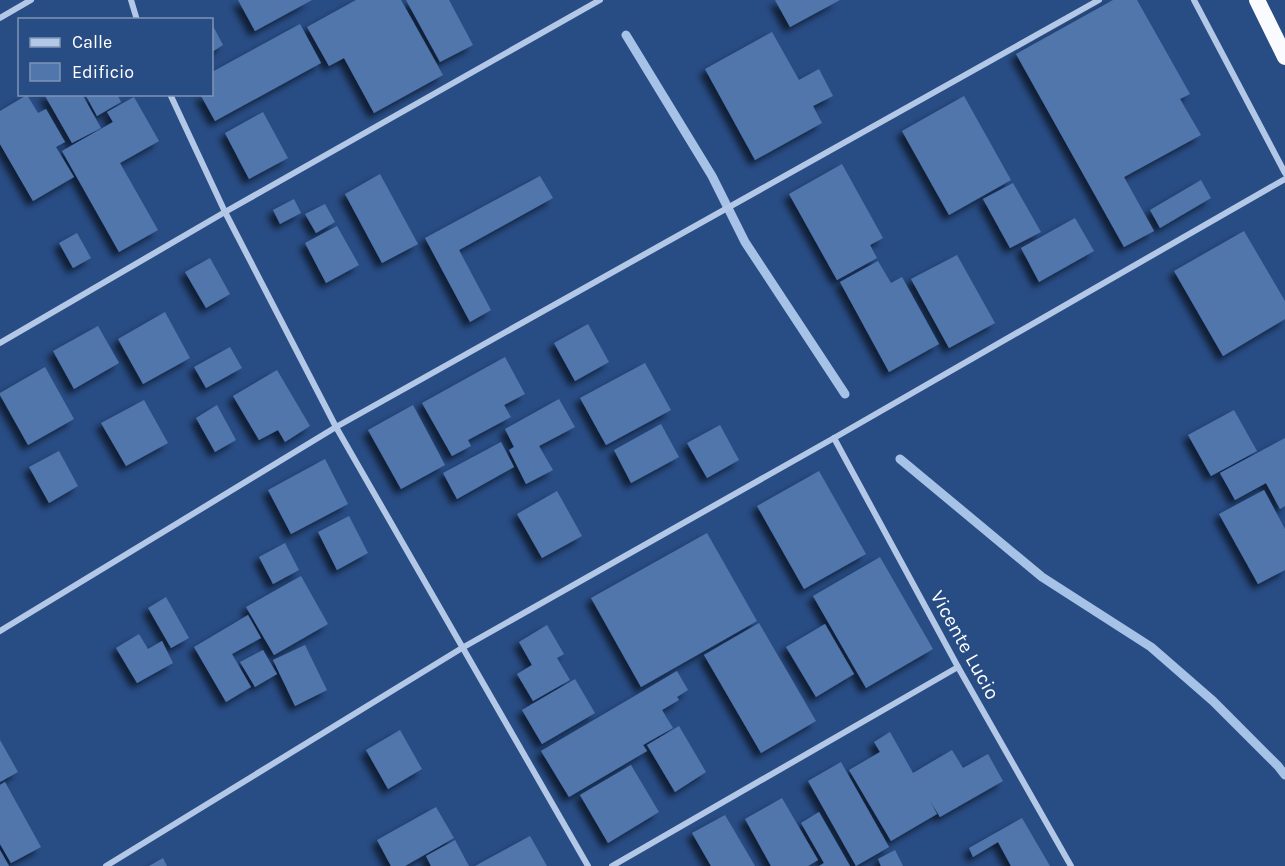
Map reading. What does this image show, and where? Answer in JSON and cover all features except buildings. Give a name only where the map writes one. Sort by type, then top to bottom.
[{"type":"highway","points":[[1257,0],[1285,57]]},
{"type":"street","points":[[0,18],[31,0]]},
{"type":"street","points":[[131,0],[136,18]]},
{"type":"street","points":[[0,343],[225,212],[600,0]]},
{"type":"street","points":[[0,631],[336,427],[1099,0]]},
{"type":"street","points":[[1194,0],[1285,174]]},
{"type":"street","points":[[171,96],[225,212],[336,427],[588,866]]},
{"type":"street","points":[[106,866],[462,648],[1285,179]]},
{"type":"street","name":"Vicente Lucio","points":[[834,438],[958,667],[1071,866]]},
{"type":"street","points":[[612,866],[958,667]]},
{"type":"waterway","points":[[626,35],[712,176],[745,242],[845,394]]},
{"type":"waterway","points":[[900,459],[1042,577],[1151,647],[1213,701],[1285,775]]}]
